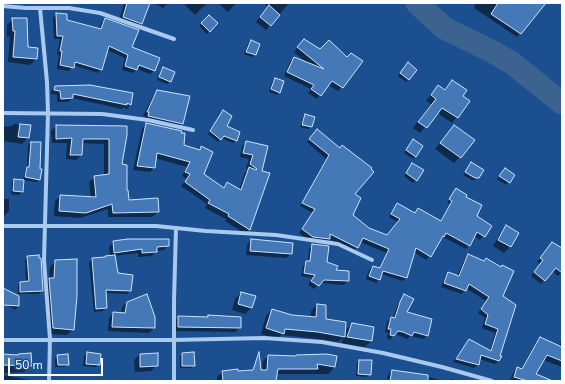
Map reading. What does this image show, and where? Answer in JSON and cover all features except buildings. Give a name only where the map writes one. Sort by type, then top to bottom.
[{"type":"street","points":[[26,3],[26,8]]},
{"type":"street","points":[[3,6],[26,8],[69,8],[100,13],[174,39]]},
{"type":"street","points":[[40,8],[47,82],[48,113],[44,260],[50,339],[49,381]]},
{"type":"street","points":[[3,113],[109,115],[148,120],[193,130]]},
{"type":"street","points":[[3,226],[45,225],[176,228],[276,235],[338,244],[372,260]]},
{"type":"street","points":[[174,381],[176,228]]},
{"type":"street","points":[[3,340],[174,340],[264,338],[322,342],[383,353],[492,381]]},
{"type":"waterway","points":[[417,3],[444,28],[512,63],[562,103]]}]
